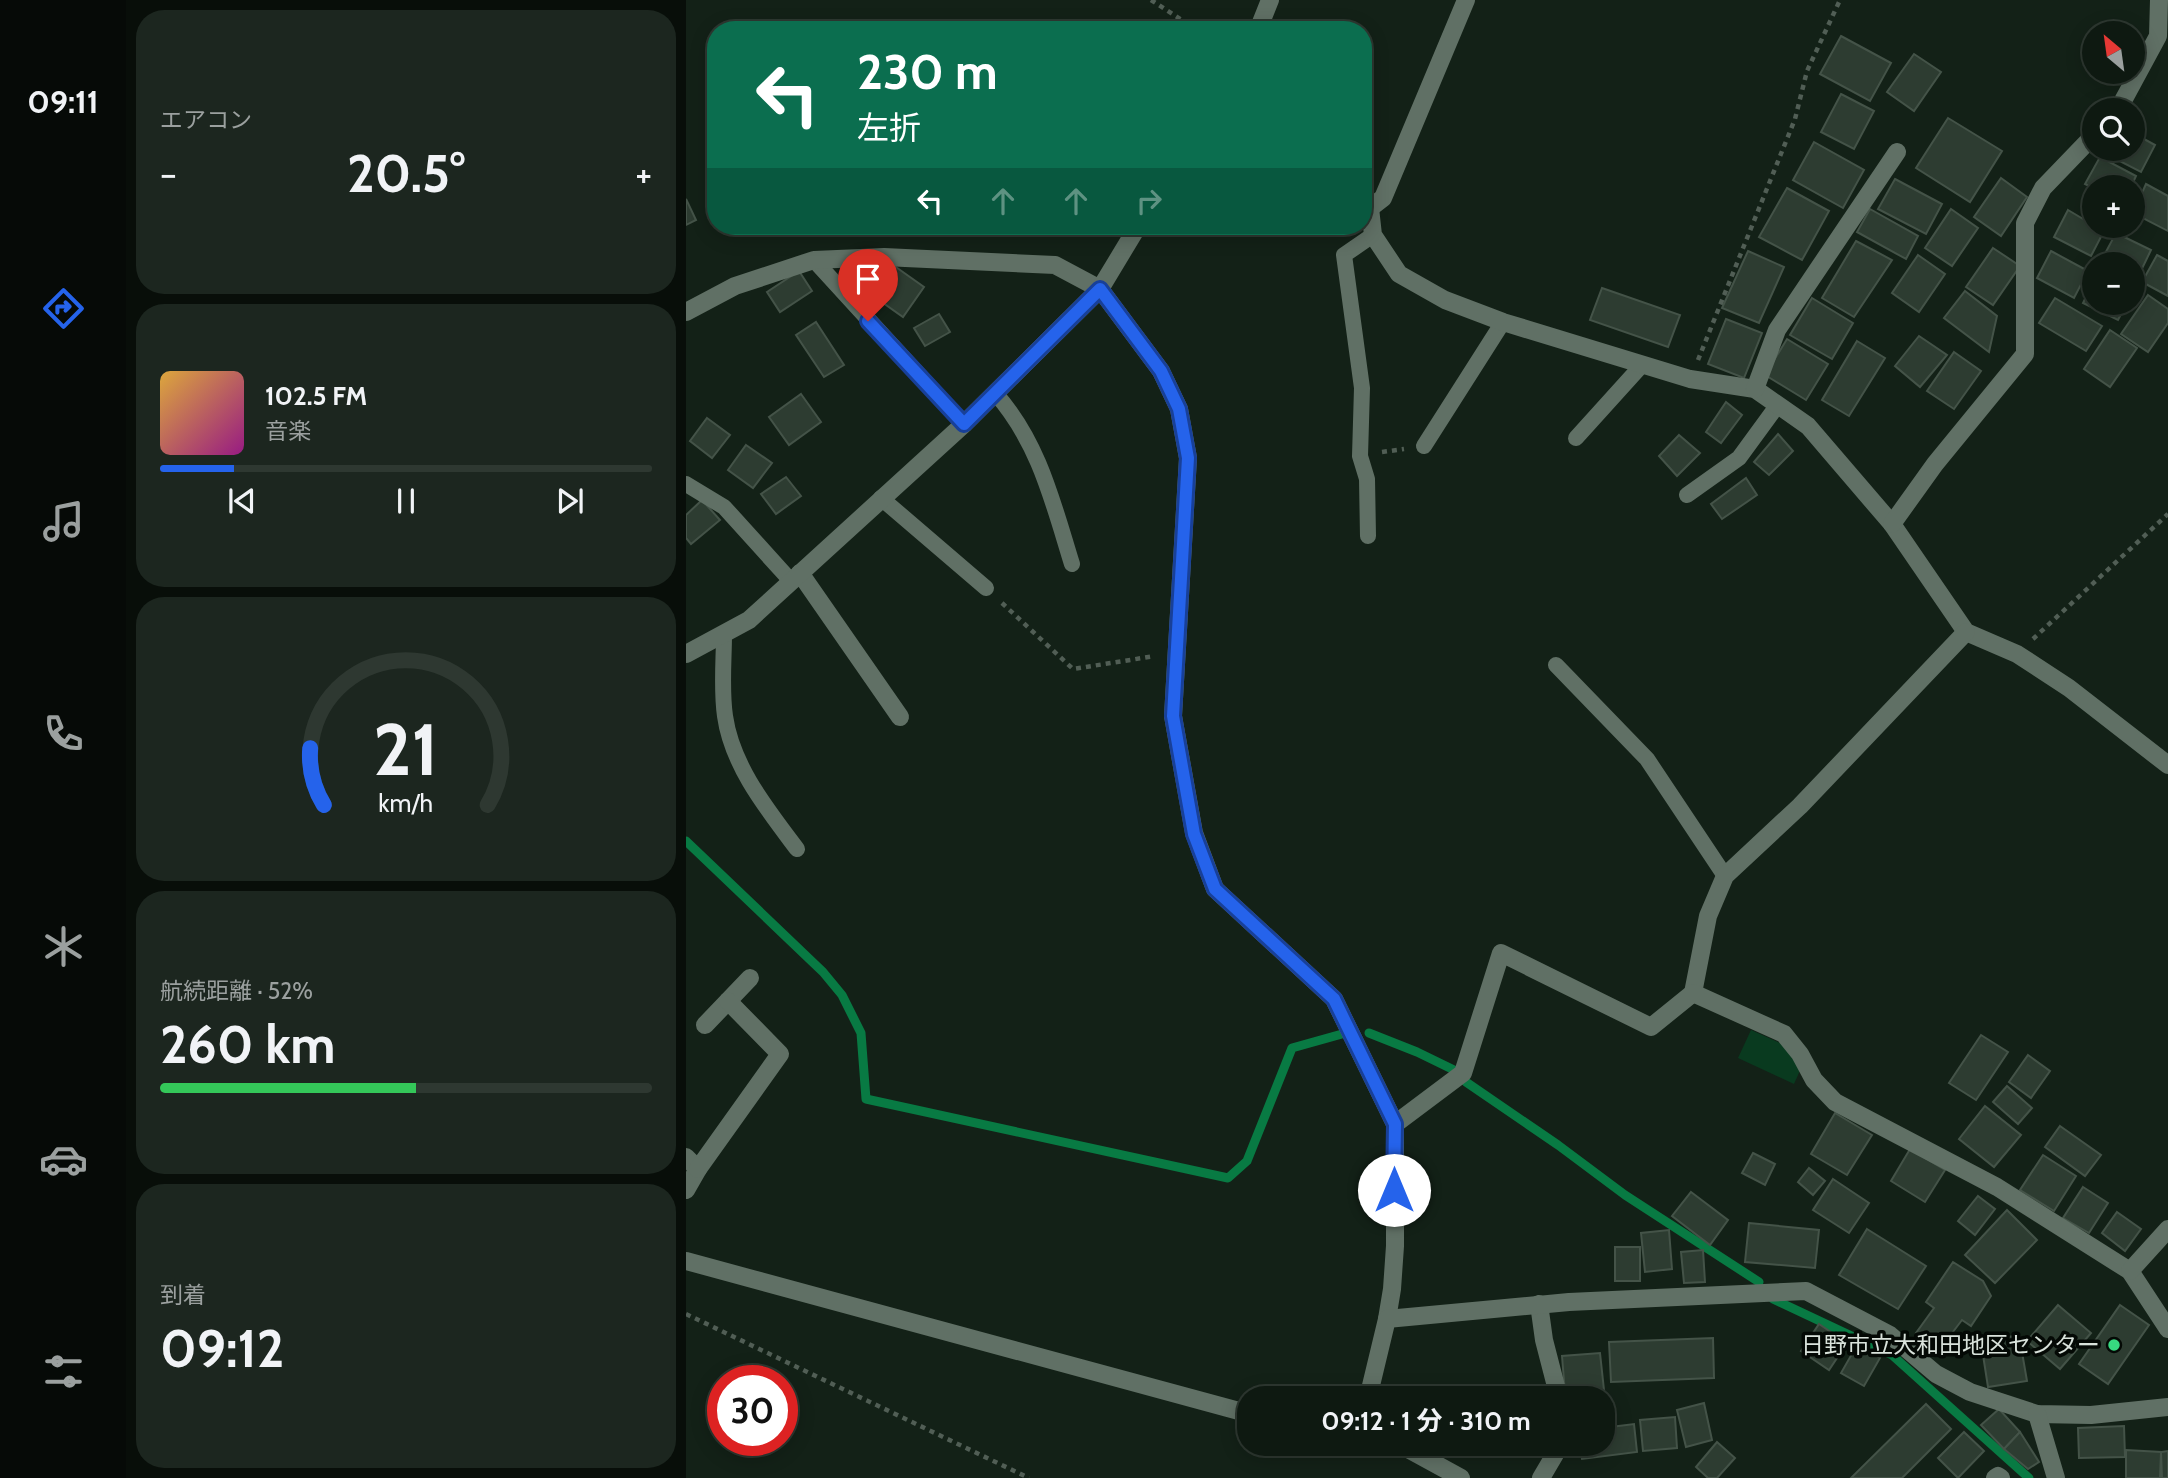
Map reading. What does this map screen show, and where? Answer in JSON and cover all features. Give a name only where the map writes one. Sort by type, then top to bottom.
[{"type":"street","points":[[1262,21],[1270,0]]},
{"type":"street","points":[[1372,201],[1383,198],[1466,0]]},
{"type":"street","points":[[2124,98],[2158,36],[2159,0]]},
{"type":"street","points":[[1892,524],[1935,464],[2025,355],[2025,223],[2043,188],[2082,148]]},
{"type":"street","points":[[1755,389],[1777,330],[1897,152]]},
{"type":"street","points":[[1372,230],[1399,274],[1445,300],[1503,323],[1690,379],[1755,389],[1808,426],[1892,524],[1966,632],[2017,654],[2069,688],[2168,765]]},
{"type":"street","points":[[686,654],[749,620],[964,424],[1100,289],[1133,235]]},
{"type":"street","points":[[686,312],[735,286],[814,260],[884,257],[1055,265],[1100,289],[1161,371],[1179,409],[1188,458],[1173,716],[1194,834],[1215,889],[1334,999],[1395,1124],[1395,1246],[1392,1289],[1371,1386]]},
{"type":"street","points":[[795,577],[900,717]]},
{"type":"street","points":[[1395,1124],[1463,1073],[1501,953],[1651,1027],[1693,993],[1708,916],[1725,876],[1800,806],[1966,632]]},
{"type":"street","points":[[705,1025],[750,978]]},
{"type":"street","points":[[1693,993],[1784,1034],[1800,1054],[1814,1080],[1835,1102],[1997,1186],[2130,1271],[2168,1329]]},
{"type":"street","points":[[686,1190],[692,1163],[779,1054],[728,1001]]},
{"type":"street","points":[[2130,1271],[2168,1229]]},
{"type":"street","points":[[686,1261],[1237,1410]]},
{"type":"street","points":[[1387,1318],[1539,1304],[1806,1291],[1890,1335],[1936,1374],[1970,1392],[2037,1414],[2091,1415],[2168,1407]]},
{"type":"street","points":[[1539,1304],[1544,1340],[1556,1386]]},
{"type":"street","points":[[2037,1414],[2056,1478]]},
{"type":"street","points":[[1421,1456],[1461,1478]]},
{"type":"street","points":[[1541,1478],[1554,1456]]},
{"type":"street","points":[[1995,1478],[2001,1478]]},
{"type":"lane","points":[[1368,536],[1367,479],[1360,456],[1362,388],[1344,255],[1373,235]]},
{"type":"lane","points":[[814,260],[964,424]]},
{"type":"lane","points":[[1424,446],[1503,323]]},
{"type":"lane","points":[[1576,438],[1642,365]]},
{"type":"lane","points":[[995,393],[1014,415],[1042,469],[1072,564]]},
{"type":"lane","points":[[1687,495],[1739,458],[1777,406]]},
{"type":"lane","points":[[686,484],[724,507],[795,577]]},
{"type":"lane","points":[[881,498],[986,587]]},
{"type":"lane","points":[[724,634],[725,715],[732,746],[759,798],[797,849]]},
{"type":"lane","points":[[1556,665],[1647,758],[1725,876]]},
{"type":"path","points":[[1151,0],[1183,21]]},
{"type":"path","points":[[1690,379],[1795,119],[1807,71],[1840,0]]},
{"type":"path","points":[[1360,456],[1424,446]]},
{"type":"path","points":[[2017,654],[2168,514]]},
{"type":"path","points":[[986,587],[1073,669],[1176,653]]},
{"type":"path","points":[[686,1314],[1029,1478]]},
{"type":"green space","points":[[1751,1030],[1789,1047],[1802,1066],[1794,1084],[1738,1058]]},
{"type":"building","points":[[1841,36],[1891,63],[1870,101],[1820,74]]},
{"type":"building","points":[[1914,54],[1941,72],[1914,111],[1887,92]]},
{"type":"building","points":[[1841,94],[1874,111],[1854,149],[1821,132]]},
{"type":"building","points":[[1948,118],[2002,151],[1970,202],[1916,168]]},
{"type":"building","points":[[2145,140],[2155,145],[2141,172],[2120,161],[2145,161]]},
{"type":"building","points":[[1814,142],[1864,170],[1843,208],[1793,180]]},
{"type":"building","points":[[2098,161],[2108,161],[2134,175],[2090,175]]},
{"type":"building","points":[[2001,178],[2027,197],[2001,236],[1974,217]]},
{"type":"building","points":[[1895,179],[1942,204],[1926,234],[1878,209]]},
{"type":"building","points":[[2146,184],[2168,196],[2168,231],[2145,219]]},
{"type":"building","points":[[1787,188],[1829,211],[1802,260],[1759,237]]},
{"type":"building","points":[[686,199],[696,220],[686,225]]},
{"type":"building","points":[[1870,209],[1918,236],[1906,259],[1857,232]]},
{"type":"building","points":[[1951,209],[1978,228],[1952,266],[1925,248]]},
{"type":"building","points":[[2068,210],[2082,218],[2082,238],[2100,238],[2093,252],[2083,252],[2054,237]]},
{"type":"building","points":[[2113,238],[2126,238],[2151,250],[2145,262],[2145,252],[2106,252]]},
{"type":"building","points":[[1856,241],[1892,260],[1854,317],[1822,298]]},
{"type":"building","points":[[1993,248],[2020,266],[1993,305],[1966,287]]},
{"type":"building","points":[[1748,251],[1784,267],[1759,323],[1722,308]]},
{"type":"building","points":[[2051,251],[2082,268],[2082,283],[2074,298],[2037,278]]},
{"type":"building","points":[[1918,255],[1945,274],[1919,312],[1892,293]]},
{"type":"building","points":[[2157,255],[2168,261],[2168,296],[2145,284],[2145,277]]},
{"type":"building","points":[[893,265],[924,287],[903,317],[872,295]]},
{"type":"building","points":[[799,271],[812,291],[780,312],[767,292]]},
{"type":"building","points":[[1602,288],[1680,315],[1668,347],[1590,320]]},
{"type":"building","points":[[1965,291],[1997,316],[1989,352],[1944,318]]},
{"type":"building","points":[[2148,295],[2168,309],[2168,323],[2148,352],[2121,334],[2134,315],[2145,315],[2145,299]]},
{"type":"building","points":[[1812,298],[1853,323],[1832,359],[1790,335]]},
{"type":"building","points":[[2055,298],[2102,326],[2086,351],[2039,323]]},
{"type":"building","points":[[939,314],[950,332],[925,346],[914,328]]},
{"type":"building","points":[[2108,315],[2121,315],[2118,320]]},
{"type":"building","points":[[1726,319],[1762,333],[1744,378],[1708,364]]},
{"type":"building","points":[[816,322],[844,365],[824,377],[796,335]]},
{"type":"building","points":[[2110,330],[2137,348],[2110,387],[2084,369]]},
{"type":"building","points":[[1919,336],[1947,355],[1920,387],[1895,366]]},
{"type":"building","points":[[1787,339],[1828,364],[1806,400],[1765,375]]},
{"type":"building","points":[[1857,341],[1885,358],[1849,416],[1822,400]]},
{"type":"building","points":[[1954,352],[1981,371],[1954,409],[1927,391]]},
{"type":"building","points":[[801,394],[821,422],[789,445],[769,417]]},
{"type":"building","points":[[1726,402],[1742,415],[1721,443],[1706,432]]},
{"type":"building","points":[[707,418],[730,435],[712,458],[690,441]]},
{"type":"building","points":[[1778,434],[1793,451],[1769,475],[1754,462]]},
{"type":"building","points":[[1679,435],[1700,453],[1677,476],[1659,456]]},
{"type":"building","points":[[746,445],[772,463],[753,488],[728,470]]},
{"type":"building","points":[[786,477],[801,496],[776,514],[761,494]]},
{"type":"building","points":[[1746,478],[1757,495],[1722,519],[1711,504]]},
{"type":"building","points":[[702,500],[720,520],[691,544],[686,538],[686,515]]},
{"type":"building","points":[[1981,1035],[2008,1052],[1976,1100],[1949,1083]]},
{"type":"building","points":[[2028,1055],[2050,1071],[2031,1098],[2009,1082]]},
{"type":"building","points":[[2007,1086],[2032,1108],[2018,1124],[1993,1102]]},
{"type":"building","points":[[1985,1106],[2021,1135],[1994,1167],[1959,1139]]},
{"type":"building","points":[[1835,1113],[1872,1135],[1847,1175],[1811,1154]]},
{"type":"building","points":[[2060,1126],[2101,1155],[2085,1176],[2045,1147]]},
{"type":"building","points":[[1910,1149],[1945,1170],[1925,1202],[1891,1181]]},
{"type":"building","points":[[1753,1153],[1775,1164],[1765,1185],[1742,1173]]},
{"type":"building","points":[[2043,1155],[2076,1176],[2054,1211],[2020,1190]]},
{"type":"building","points":[[1809,1168],[1825,1181],[1813,1195],[1798,1182]]},
{"type":"building","points":[[1833,1179],[1869,1203],[1849,1233],[1813,1210]]},
{"type":"building","points":[[2083,1187],[2108,1203],[2089,1233],[2063,1218]]},
{"type":"building","points":[[1691,1192],[1728,1220],[1710,1245],[1672,1216]]},
{"type":"building","points":[[1978,1196],[1995,1209],[1975,1235],[1958,1221]]},
{"type":"building","points":[[2007,1210],[2037,1240],[1995,1283],[1965,1255]]},
{"type":"building","points":[[2117,1212],[2141,1229],[2125,1251],[2102,1233]]},
{"type":"building","points":[[1749,1223],[1819,1230],[1815,1268],[1745,1262]]},
{"type":"building","points":[[1867,1229],[1926,1266],[1898,1309],[1839,1275]]},
{"type":"building","points":[[1669,1230],[1672,1269],[1645,1272],[1641,1233]]},
{"type":"building","points":[[1615,1247],[1640,1247],[1640,1281],[1615,1281]]},
{"type":"building","points":[[1703,1250],[1705,1282],[1684,1283],[1681,1252]]},
{"type":"building","points":[[1953,1262],[1983,1281],[1991,1296],[1971,1326],[1962,1320],[1940,1349],[1916,1333],[1934,1308],[1926,1302]]},
{"type":"building","points":[[2058,1305],[2091,1333],[2060,1369],[2027,1341]]},
{"type":"building","name":"日野市立大和田地区センター","points":[[2120,1305],[2149,1325],[2108,1384],[2079,1364]]},
{"type":"building","points":[[1819,1324],[1847,1343],[1829,1370],[1801,1351]]},
{"type":"building","points":[[2019,1335],[2027,1381],[1988,1387],[1981,1342]]},
{"type":"building","points":[[1713,1338],[1714,1378],[1611,1382],[1609,1342]]},
{"type":"building","points":[[1857,1345],[1880,1358],[1864,1386],[1841,1373]]},
{"type":"building","points":[[1600,1353],[1604,1386],[1564,1386],[1562,1356]]},
{"type":"building","points":[[1704,1403],[1712,1440],[1686,1447],[1677,1410]]},
{"type":"building","points":[[1926,1404],[1951,1429],[1902,1478],[1851,1478]]},
{"type":"building","points":[[1999,1409],[2020,1432],[2004,1449],[1981,1425]]},
{"type":"building","points":[[1675,1417],[1677,1448],[1643,1451],[1640,1420]]},
{"type":"building","points":[[1634,1424],[1637,1452],[1615,1455],[1615,1426]]},
{"type":"building","points":[[2124,1426],[2125,1457],[2079,1458],[2078,1428]]},
{"type":"building","points":[[1964,1432],[1984,1451],[1958,1478],[1938,1458]]},
{"type":"building","points":[[2020,1432],[2039,1462],[2028,1469],[2004,1449]]},
{"type":"building","points":[[1717,1442],[1735,1458],[1717,1478],[1708,1478],[1696,1467]]},
{"type":"building","points":[[2126,1450],[2161,1452],[2160,1478],[2126,1478]]},
{"type":"building","points":[[2168,1451],[2168,1478],[2162,1478],[2161,1452]]},
{"type":"building","points":[[1581,1456],[1606,1456],[1582,1459]]},
{"type":"waterway","points":[[686,841],[823,972],[842,995],[861,1033],[866,1099],[1228,1178],[1247,1161],[1292,1048],[1342,1034]]},
{"type":"waterway","points":[[1369,1033],[1454,1070]]},
{"type":"waterway","points":[[1466,1082],[1625,1195],[1759,1282]]},
{"type":"waterway","points":[[1773,1299],[1892,1355],[2029,1478]]},
{"type":"place","name":"日野市立大和田地区センター","points":[[2114,1345]]},
{"type":"route","points":[[868,321],[964,424],[1100,289],[1161,371],[1179,409],[1188,458],[1173,716],[1194,834],[1215,889],[1334,999],[1395,1124],[1394,1190]]}]
